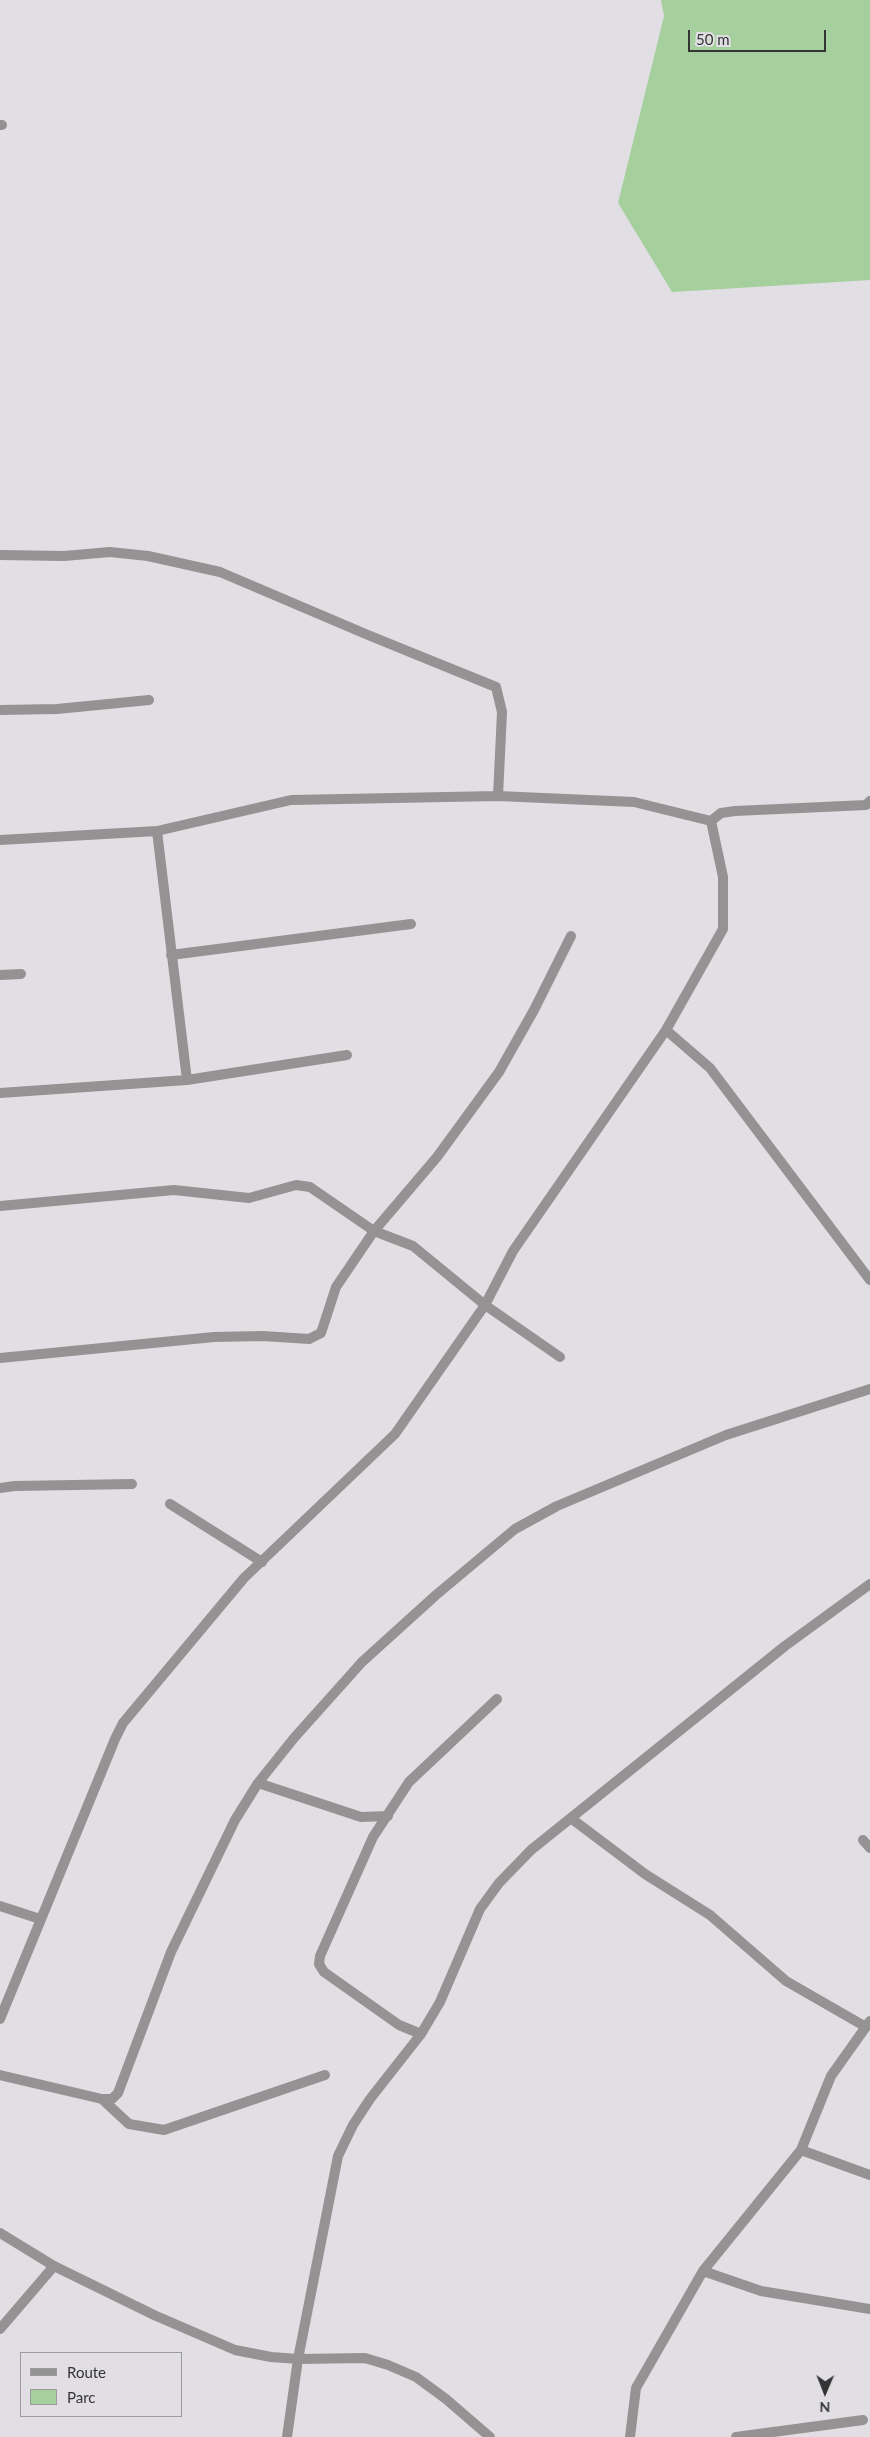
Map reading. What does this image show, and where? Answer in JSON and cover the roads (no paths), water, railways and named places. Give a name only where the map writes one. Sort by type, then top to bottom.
[{"type":"street","points":[[0,555],[64,556],[110,552],[148,556],[220,572],[350,628],[496,687],[502,712],[498,796]]},
{"type":"street","points":[[0,710],[57,709],[150,700]]},
{"type":"street","points":[[0,840],[157,831],[291,800],[498,796],[634,802],[711,821]]},
{"type":"street","points":[[711,821],[721,813],[735,811],[866,805],[870,801]]},
{"type":"street","points":[[0,2019],[123,1723],[244,1578],[387,1444],[486,1305],[513,1251],[666,1030],[723,929],[723,877],[711,821]]},
{"type":"street","points":[[157,831],[187,1080]]},
{"type":"street","points":[[171,955],[411,924]]},
{"type":"street","points":[[0,1358],[214,1337],[263,1336],[309,1339],[321,1333],[336,1288],[374,1231],[438,1157],[499,1072],[534,1010],[571,936]]},
{"type":"street","points":[[0,975],[21,974]]},
{"type":"street","points":[[666,1030],[710,1068],[870,1280]]},
{"type":"street","points":[[0,1093],[187,1080],[347,1055]]},
{"type":"street","points":[[0,1206],[174,1190],[249,1198],[296,1185],[310,1188],[374,1231],[413,1246],[486,1305],[560,1357]]},
{"type":"street","points":[[0,2075],[102,2099],[112,2098],[118,2092],[171,1952],[235,1820],[258,1783],[294,1738],[362,1662],[436,1595],[515,1529],[557,1506],[726,1435],[870,1389]]},
{"type":"street","points":[[0,1488],[15,1486],[132,1484]]},
{"type":"street","points":[[170,1504],[262,1562]]},
{"type":"street","points":[[287,2437],[298,2360],[338,2156],[370,2099],[421,2034],[440,2002],[480,1909],[499,1883],[530,1850],[572,1819],[785,1646],[870,1584]]},
{"type":"street","points":[[421,2034],[400,2025],[331,1978],[319,1964],[320,1956],[374,1837],[410,1782],[498,1699]]},
{"type":"street","points":[[258,1783],[361,1817],[388,1816]]},
{"type":"street","points":[[572,1819],[645,1874],[710,1915],[786,1981],[868,2024],[831,2076],[800,2150],[703,2271],[636,2388],[630,2437]]},
{"type":"street","points":[[863,1840],[870,1848]]},
{"type":"street","points":[[0,1906],[40,1919]]},
{"type":"street","points":[[102,2099],[128,2124],[164,2130],[325,2075]]},
{"type":"street","points":[[800,2150],[870,2175]]},
{"type":"street","points":[[0,2233],[54,2266],[170,2322],[235,2350],[298,2360],[365,2358],[388,2365],[416,2377],[446,2399],[490,2437]]},
{"type":"street","points":[[0,2329],[54,2266]]},
{"type":"street","points":[[703,2271],[761,2291],[870,2309]]},
{"type":"street","points":[[736,2437],[863,2420]]}]
